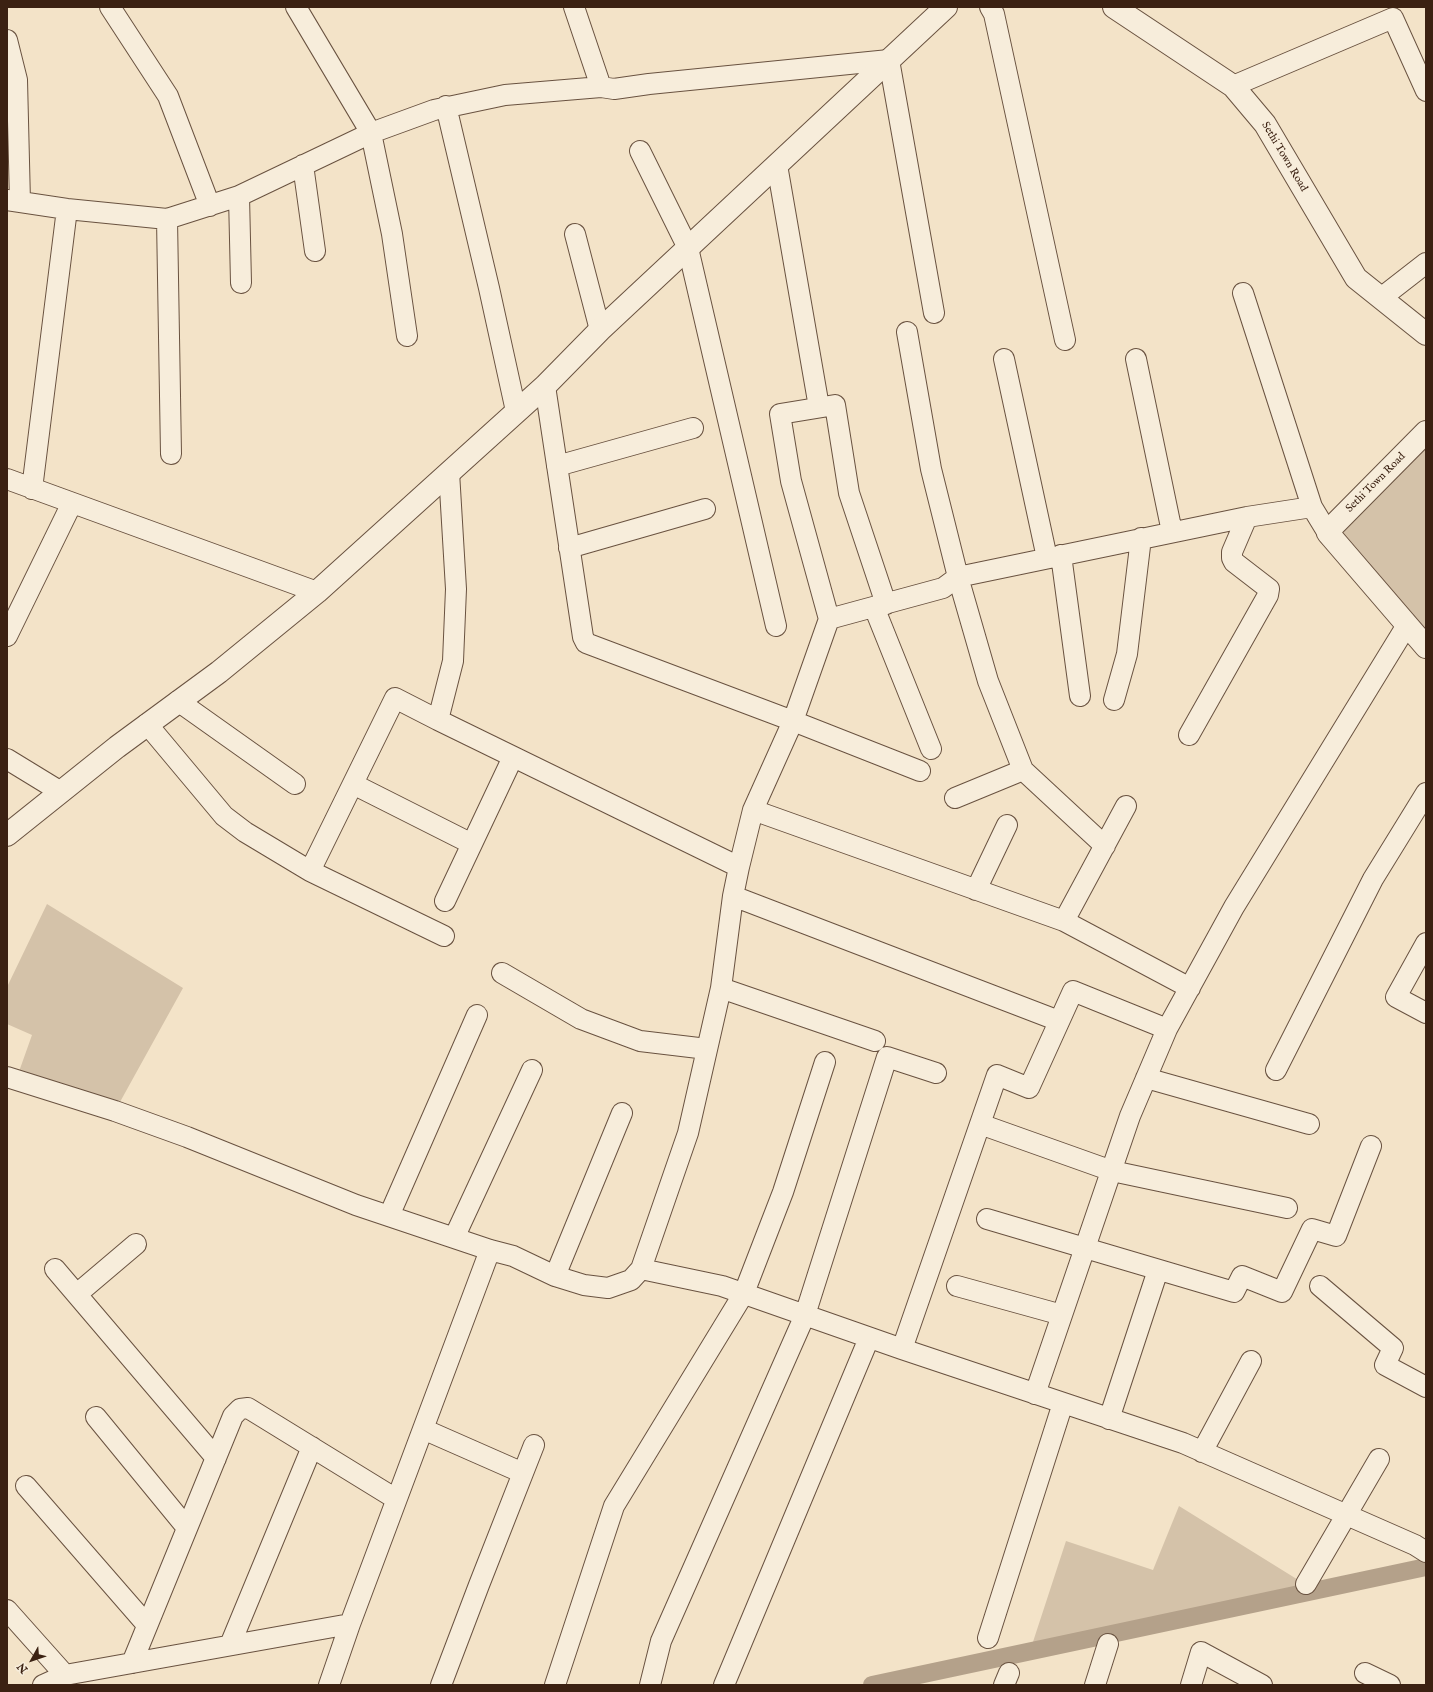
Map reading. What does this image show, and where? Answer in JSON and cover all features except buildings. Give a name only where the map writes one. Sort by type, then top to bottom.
[{"type":"street","points":[[110,7],[168,96],[210,206]]},
{"type":"street","points":[[296,7],[370,133],[392,234],[407,336]]},
{"type":"street","points":[[574,7],[601,87]]},
{"type":"street","points":[[7,835],[147,724],[218,672],[317,592],[544,386],[600,330],[946,7]]},
{"type":"street","points":[[990,7],[994,14],[1065,340]]},
{"type":"street","name":"Sethi Town Road","points":[[1114,7],[1233,86],[1265,124],[1356,278],[1426,334]]},
{"type":"street","points":[[1233,86],[1393,18],[1426,91]]},
{"type":"street","points":[[7,40],[17,80],[14,201],[67,209],[167,219],[239,196],[370,133],[446,106],[505,95],[601,87],[614,89],[649,84],[889,60]]},
{"type":"street","points":[[889,60],[934,313]]},
{"type":"street","points":[[446,106],[516,411]]},
{"type":"street","points":[[640,151],[688,248],[776,626]]},
{"type":"street","points":[[303,164],[315,251]]},
{"type":"street","points":[[777,165],[818,407]]},
{"type":"street","points":[[239,196],[241,284]]},
{"type":"street","points":[[32,489],[67,209]]},
{"type":"street","points":[[167,219],[171,454]]},
{"type":"street","points":[[575,234],[600,330]]},
{"type":"street","points":[[1381,298],[1426,263]]},
{"type":"street","points":[[1242,293],[1312,507],[1329,535],[1426,647]]},
{"type":"street","points":[[907,332],[931,470],[958,577],[988,681],[1023,770],[1104,846]]},
{"type":"street","points":[[1004,359],[1054,556],[1080,696]]},
{"type":"street","points":[[1136,359],[1172,532]]},
{"type":"street","points":[[544,386],[583,637],[586,643],[793,721],[920,771]]},
{"type":"street","points":[[7,1078],[115,1111],[349,1202],[490,1250],[513,1256],[555,1276],[584,1285],[608,1288],[631,1280],[641,1269],[688,1133],[720,988],[733,896],[753,810],[793,721],[829,619],[791,481],[780,414],[835,405],[849,493],[880,606],[931,749]]},
{"type":"street","points":[[557,466],[693,428]]},
{"type":"street","name":"Sethi Town Road","points":[[1329,535],[1330,529],[1426,432]]},
{"type":"street","points":[[438,720],[453,661],[456,589],[449,472]]},
{"type":"street","points":[[7,480],[317,592]]},
{"type":"street","points":[[7,636],[72,503]]},
{"type":"street","points":[[829,619],[943,588],[958,577],[1247,517],[1312,507]]},
{"type":"street","points":[[569,548],[705,509]]},
{"type":"street","points":[[1189,735],[1268,595],[1269,589],[1234,562],[1232,558],[1232,552],[1247,517]]},
{"type":"street","points":[[1114,700],[1127,654],[1141,538]]},
{"type":"street","points":[[1035,1394],[1130,1116],[1167,1029],[1234,907],[1407,625]]},
{"type":"street","points":[[310,871],[396,698],[513,757],[739,867]]},
{"type":"street","points":[[178,702],[295,784]]},
{"type":"street","points":[[147,724],[224,816],[245,832],[310,871],[444,936]]},
{"type":"street","points":[[445,901],[513,757]]},
{"type":"street","points":[[7,759],[61,792]]},
{"type":"street","points":[[955,798],[1023,770]]},
{"type":"street","points":[[353,784],[472,844]]},
{"type":"street","points":[[1276,1070],[1373,879],[1426,793]]},
{"type":"street","points":[[1064,921],[1126,806]]},
{"type":"street","points":[[753,810],[1064,921],[1190,988]]},
{"type":"street","points":[[976,890],[1008,825]]},
{"type":"street","points":[[733,896],[1060,1021]]},
{"type":"street","points":[[1426,943],[1396,997],[1426,1013]]},
{"type":"street","points":[[502,973],[580,1019],[640,1041],[707,1049]]},
{"type":"street","points":[[720,988],[875,1041]]},
{"type":"street","points":[[902,1349],[997,1074],[1029,1088],[1073,991],[1167,1029]]},
{"type":"street","points":[[390,1216],[477,1015]]},
{"type":"street","points":[[650,1685],[661,1641],[805,1315],[887,1057],[936,1073]]},
{"type":"street","points":[[555,1685],[614,1506],[744,1293],[784,1192],[825,1062]]},
{"type":"street","points":[[454,1238],[532,1070]]},
{"type":"street","points":[[1146,1078],[1309,1124]]},
{"type":"street","points":[[555,1276],[622,1113]]},
{"type":"street","points":[[980,1124],[1112,1171],[1288,1208]]},
{"type":"street","points":[[987,1219],[1234,1292],[1242,1276],[1282,1292],[1312,1229],[1336,1236],[1371,1146]]},
{"type":"street","points":[[76,1294],[136,1244]]},
{"type":"street","points":[[329,1685],[396,1499],[490,1250]]},
{"type":"street","points":[[55,1269],[216,1458]]},
{"type":"street","points":[[641,1269],[722,1286],[744,1293],[869,1338],[1183,1443],[1415,1545],[1426,1552]]},
{"type":"street","points":[[1109,1419],[1158,1270]]},
{"type":"street","points":[[957,1286],[1062,1315]]},
{"type":"street","points":[[1320,1286],[1393,1348],[1385,1365],[1426,1387]]},
{"type":"street","points":[[724,1685],[869,1338]]},
{"type":"street","points":[[1202,1452],[1251,1361]]},
{"type":"street","points":[[988,1638],[1063,1403]]},
{"type":"street","points":[[132,1663],[233,1416],[240,1409],[248,1408],[396,1499]]},
{"type":"street","points":[[96,1417],[187,1528]]},
{"type":"street","points":[[423,1429],[523,1473]]},
{"type":"street","points":[[442,1685],[479,1585],[534,1446]]},
{"type":"street","points":[[230,1645],[312,1447]]},
{"type":"street","points":[[1306,1584],[1379,1459]]},
{"type":"street","points":[[26,1486],[147,1625]]},
{"type":"street","points":[[7,1610],[65,1675]]},
{"type":"street","points":[[43,1685],[65,1675],[350,1624]]},
{"type":"street","points":[[1095,1685],[1108,1644]]},
{"type":"street","points":[[1190,1685],[1201,1652],[1262,1685]]},
{"type":"street","points":[[1365,1672],[1390,1685]]},
{"type":"shaded area","points":[[1426,436],[1426,643],[1329,535]]},
{"type":"shaded area","points":[[47,904],[183,988],[115,1111],[16,1080],[32,1035],[7,1024],[7,987]]},
{"type":"shaded area","points":[[1179,1506],[1316,1591],[1030,1651],[1066,1541],[1153,1570]]},
{"type":"waterway","points":[[872,1685],[1426,1567]]}]
